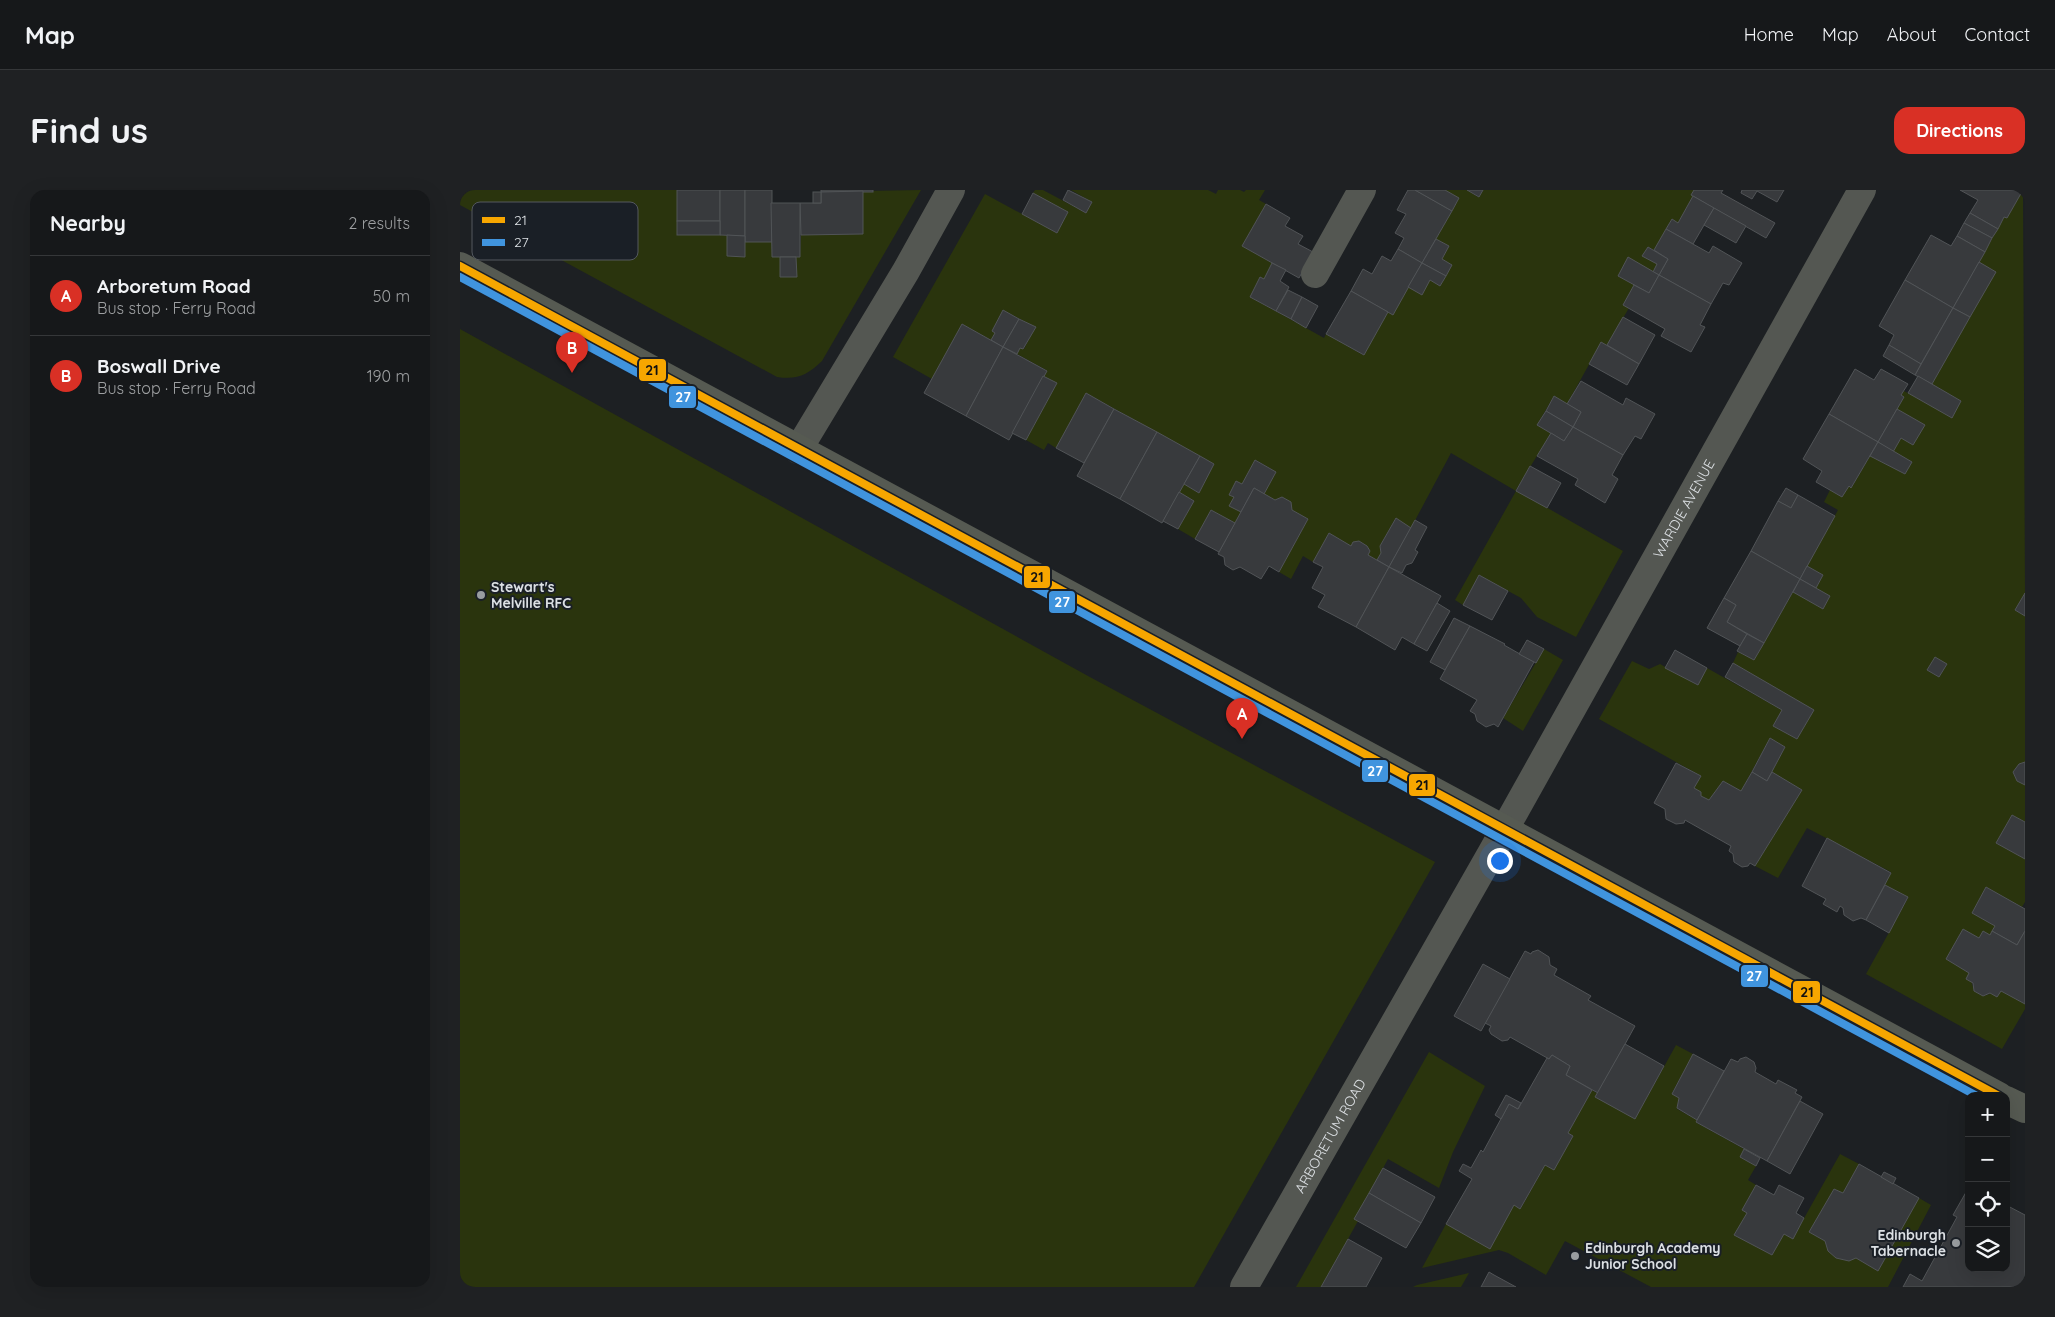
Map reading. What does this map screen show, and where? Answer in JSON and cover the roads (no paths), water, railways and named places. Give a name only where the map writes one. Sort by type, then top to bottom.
[{"type":"main road","points":[[460,266],[798,450],[1505,828],[1992,1092]]},
{"type":"main road","points":[[2010,1102],[2025,1109]]},
{"type":"street","points":[[798,450],[906,271],[951,190]]},
{"type":"street","points":[[1315,274],[1362,190]]},
{"type":"street","name":"WARDIE AVENUE","points":[[1505,828],[1862,190]]},
{"type":"street","name":"ARBORETUM ROAD","points":[[1244,1287],[1505,828]]},
{"type":"place","name":"Boswall Drive","points":[[572,373]]},
{"type":"place","name":"Stewart's Melville RFC","points":[[481,595]]},
{"type":"place","name":"Arboretum Road","points":[[1242,739]]},
{"type":"place","name":"Edinburgh Tabernacle","points":[[1956,1243]]},
{"type":"place","name":"Edinburgh Academy Junior School","points":[[1575,1256]]}]
